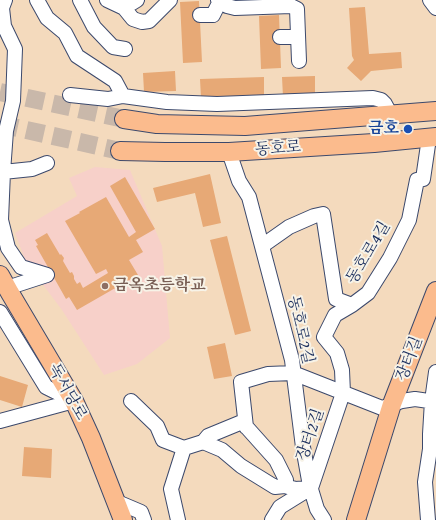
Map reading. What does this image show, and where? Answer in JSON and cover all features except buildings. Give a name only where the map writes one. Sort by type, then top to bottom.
[{"type":"main road","name":"동호로","points":[[124,118],[158,124],[245,126],[436,111]]},
{"type":"main road","points":[[373,117],[374,143]]},
{"type":"main road","name":"동호로","points":[[120,151],[229,152],[432,138]]},
{"type":"main road","name":"독서당로","points":[[4,282],[74,401],[91,438],[123,520]]},
{"type":"main road","name":"장터길","points":[[356,520],[392,404],[436,291]]},
{"type":"street","name":"독서당로","points":[[4,282],[47,275],[21,267],[8,248],[1,220],[6,131],[13,101],[15,49],[4,26],[2,8],[5,0]]},
{"type":"street","points":[[37,0],[47,18],[64,33],[77,56],[115,82],[123,96]]},
{"type":"street","points":[[80,0],[94,27],[113,47],[125,49]]},
{"type":"street","points":[[107,0],[131,3],[133,19],[142,22],[149,21],[170,0]]},
{"type":"street","points":[[200,15],[213,15],[219,0],[227,6],[235,8],[291,6],[297,9],[299,61]]},
{"type":"street","points":[[430,0],[436,8]]},
{"type":"street","points":[[280,37],[298,36]]},
{"type":"street","points":[[70,94],[108,99],[123,96],[167,102],[217,104],[373,98],[381,100],[386,104],[391,115]]},
{"type":"street","name":"동호로4길","points":[[343,393],[342,370],[337,353],[324,337],[335,315],[368,293],[390,258],[409,220],[417,180],[423,179],[432,138]]},
{"type":"street","name":"동호로2길","points":[[229,152],[239,181],[248,197],[292,360],[303,447],[311,488],[317,509],[324,520]]},
{"type":"street","points":[[3,172],[32,169],[47,162]]},
{"type":"street","points":[[262,246],[289,227],[314,216],[323,214],[336,299],[352,305]]},
{"type":"street","points":[[0,312],[46,387],[74,401]]},
{"type":"street","points":[[246,427],[241,382],[268,374],[293,373]]},
{"type":"street","name":"장터길","points":[[293,373],[382,408],[402,401],[415,399],[434,402]]},
{"type":"street","points":[[428,520],[431,501],[425,482],[433,449],[430,434],[436,375]]},
{"type":"street","name":"장터2길","points":[[311,488],[343,393]]},
{"type":"street","points":[[0,420],[74,401]]},
{"type":"street","points":[[131,401],[157,426],[163,440],[184,448],[203,442],[208,436],[242,422],[276,460],[286,480],[285,486]]},
{"type":"street","points":[[203,442],[222,450],[241,466],[275,487],[285,486],[295,489],[311,488]]},
{"type":"street","points":[[178,520],[171,489],[184,448]]},
{"type":"street","points":[[272,520],[280,507],[311,488]]},
{"type":"street","points":[[115,500],[141,512],[144,520]]},
{"type":"shaded area","name":"금옥초등학교","points":[[95,167],[130,170],[162,246],[170,338],[137,364],[104,375],[62,310],[26,262],[15,233],[77,196],[69,178]]},
{"type":"tunnel","points":[[0,92],[124,119]]},
{"type":"tunnel","points":[[0,124],[120,151]]},
{"type":"place","name":"금호","points":[[408,129]]},
{"type":"place","name":"금옥초등학교","points":[[105,286]]}]
